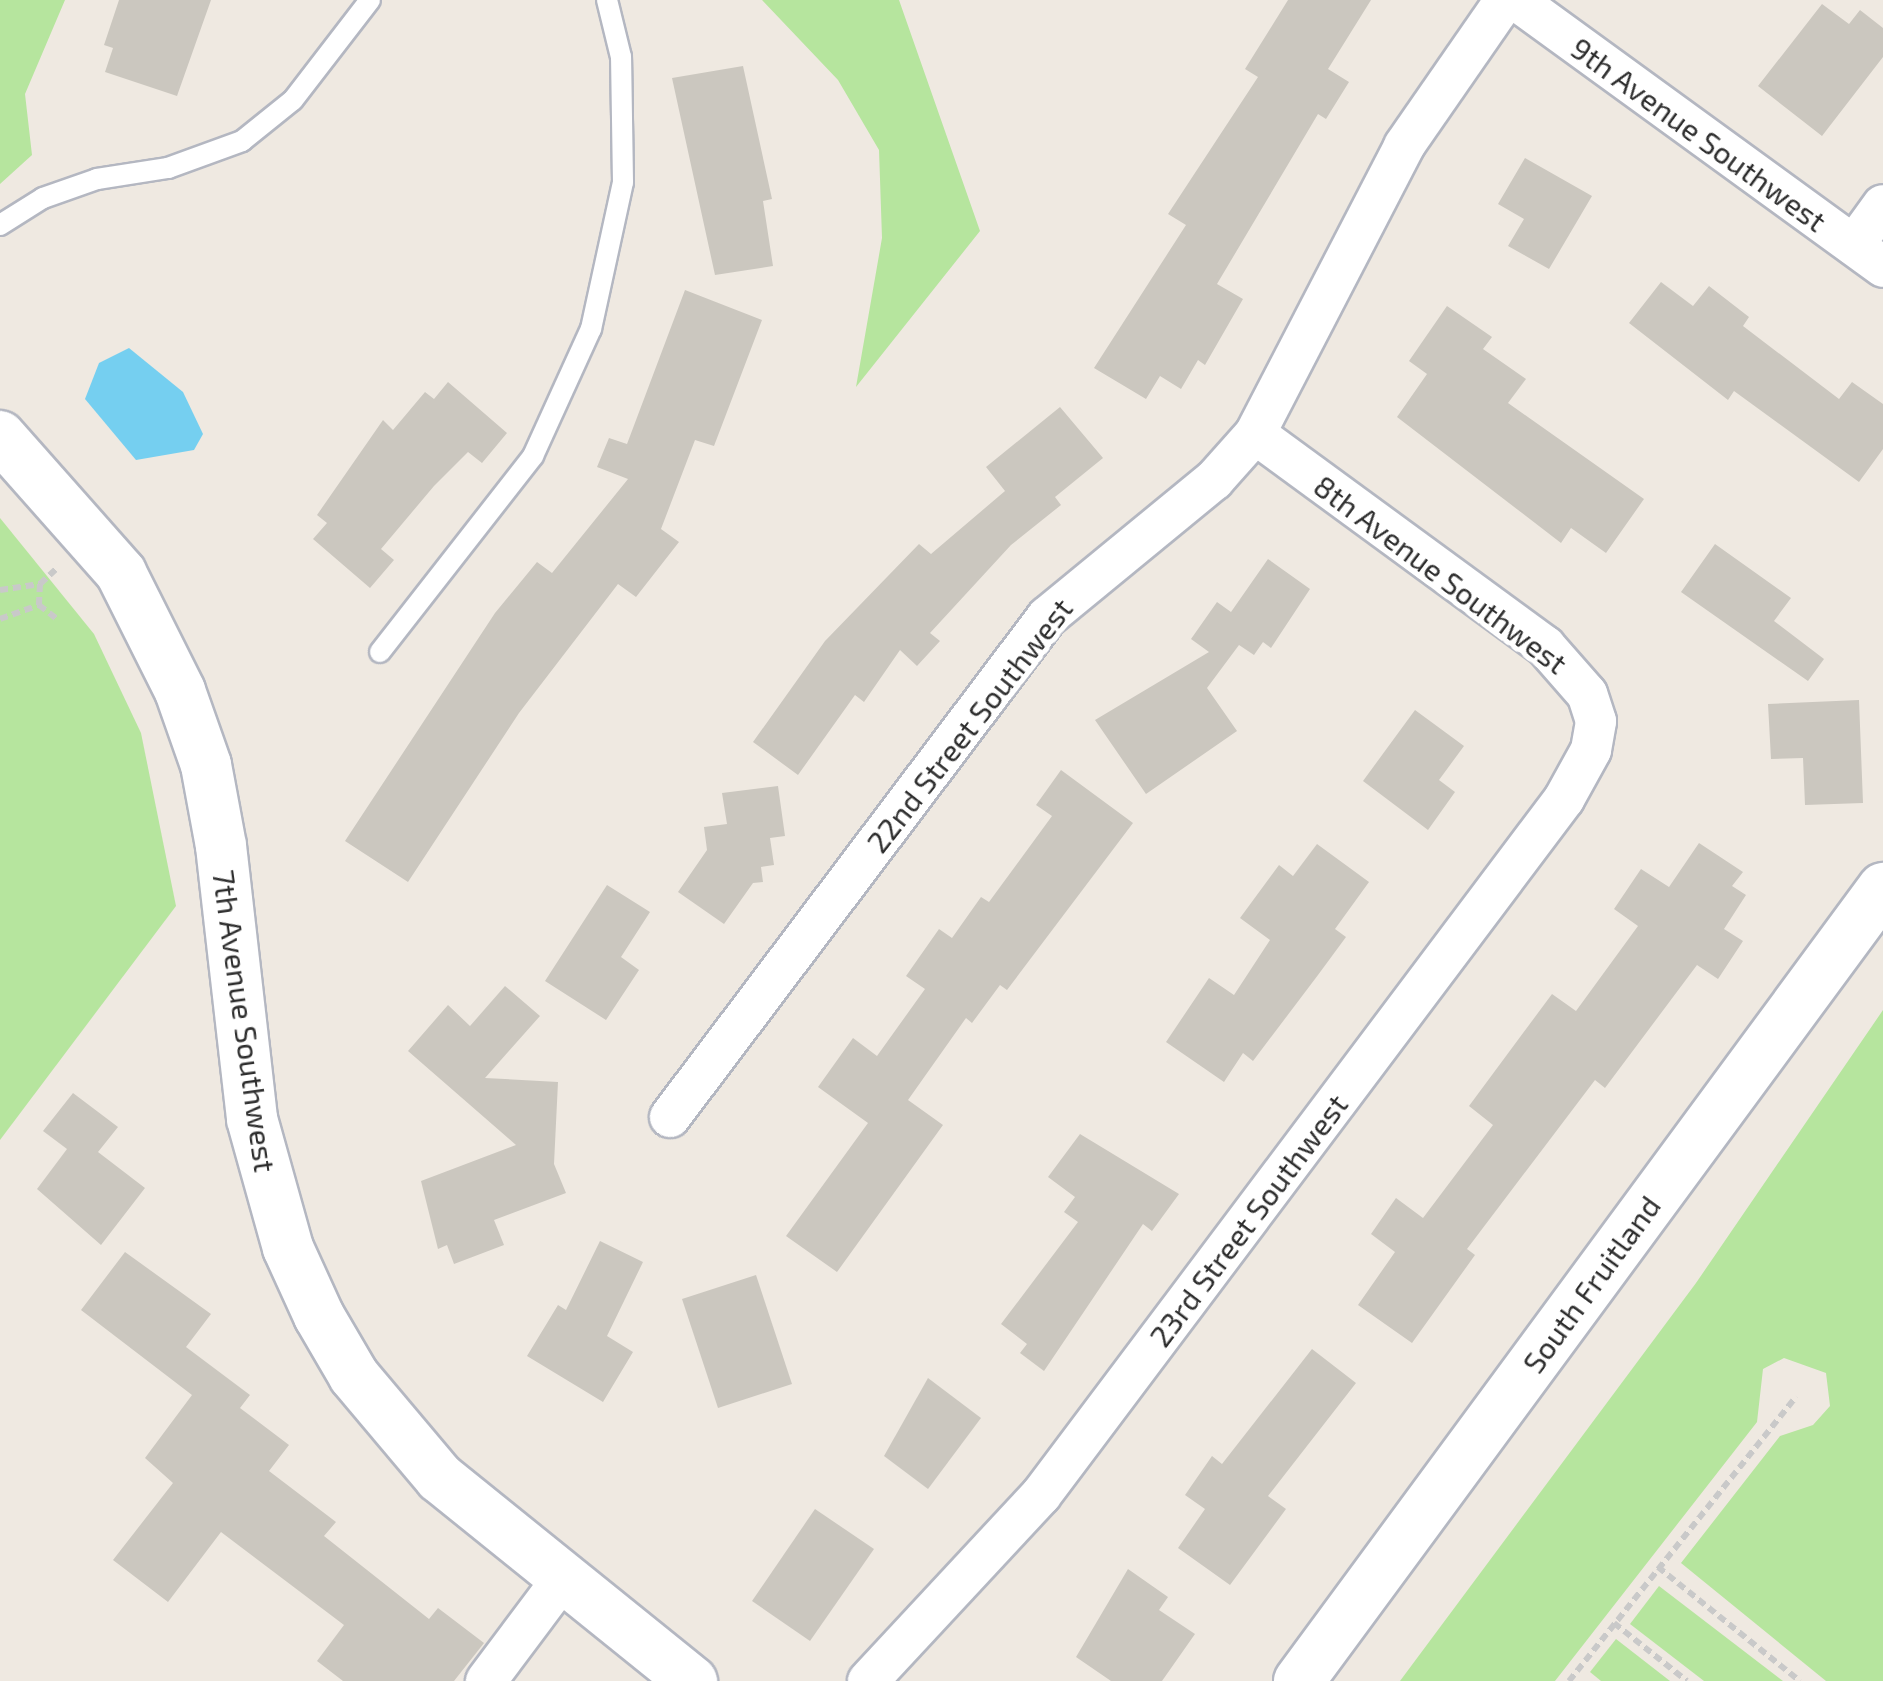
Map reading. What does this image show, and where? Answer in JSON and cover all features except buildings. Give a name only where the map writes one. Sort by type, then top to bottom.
[{"type":"street","name":"22nd Street Southwest","points":[[670,1116],[1047,617],[1214,480],[1255,434],[1404,146],[1505,0]]},
{"type":"street","name":"9th Avenue Southwest","points":[[1516,0],[1869,256]]},
{"type":"street","points":[[1869,256],[1883,205]]},
{"type":"street","name":"8th Avenue Southwest","points":[[1255,434],[1545,646],[1587,694],[1595,735]]},
{"type":"street","name":"7th Avenue Southwest","points":[[0,436],[122,573],[180,691],[206,764],[221,846],[254,1131],[288,1248],[319,1316],[354,1376],[440,1478],[560,1582],[692,1681]]},
{"type":"street","name":"23rd Street Southwest","points":[[868,1681],[1041,1495],[1564,799],[1595,735]]},
{"type":"street","name":"South Fruitland","points":[[1299,1681],[1883,888]]},
{"type":"street","points":[[486,1681],[560,1582]]},
{"type":"lane","points":[[0,225],[79,186],[168,168],[242,141],[293,100],[370,0]]},
{"type":"lane","points":[[380,652],[533,456],[591,329],[623,182],[621,58],[607,0]]},
{"type":"path","points":[[0,590],[40,584],[56,569]]},
{"type":"path","points":[[38,604],[40,584]]},
{"type":"path","points":[[0,619],[38,604]]},
{"type":"path","points":[[38,604],[57,619]]},
{"type":"path","points":[[1569,1681],[1796,1397]]},
{"type":"path","points":[[1658,1568],[1800,1681]]},
{"type":"path","points":[[1614,1624],[1687,1681]]},
{"type":"path","points":[[1575,1673],[1586,1681]]},
{"type":"green space","points":[[0,0],[65,0],[25,94],[32,155],[0,184]]},
{"type":"green space","points":[[762,0],[899,0],[980,231],[856,387],[882,238],[879,150],[838,80]]},
{"type":"green space","points":[[0,518],[94,634],[141,733],[176,906],[0,1140]]},
{"type":"green space","points":[[1883,1010],[1883,1681],[1826,1681],[1681,1563],[1780,1436],[1813,1425],[1830,1406],[1826,1373],[1784,1358],[1763,1369],[1757,1422],[1555,1681],[1400,1681],[1696,1283]]},
{"type":"green space","points":[[1659,1586],[1783,1681],[1704,1681],[1630,1624]]},
{"type":"green space","points":[[1616,1639],[1670,1681],[1601,1681],[1590,1672]]},
{"type":"water","points":[[129,348],[183,392],[203,434],[194,450],[136,460],[85,399],[99,363]]}]
